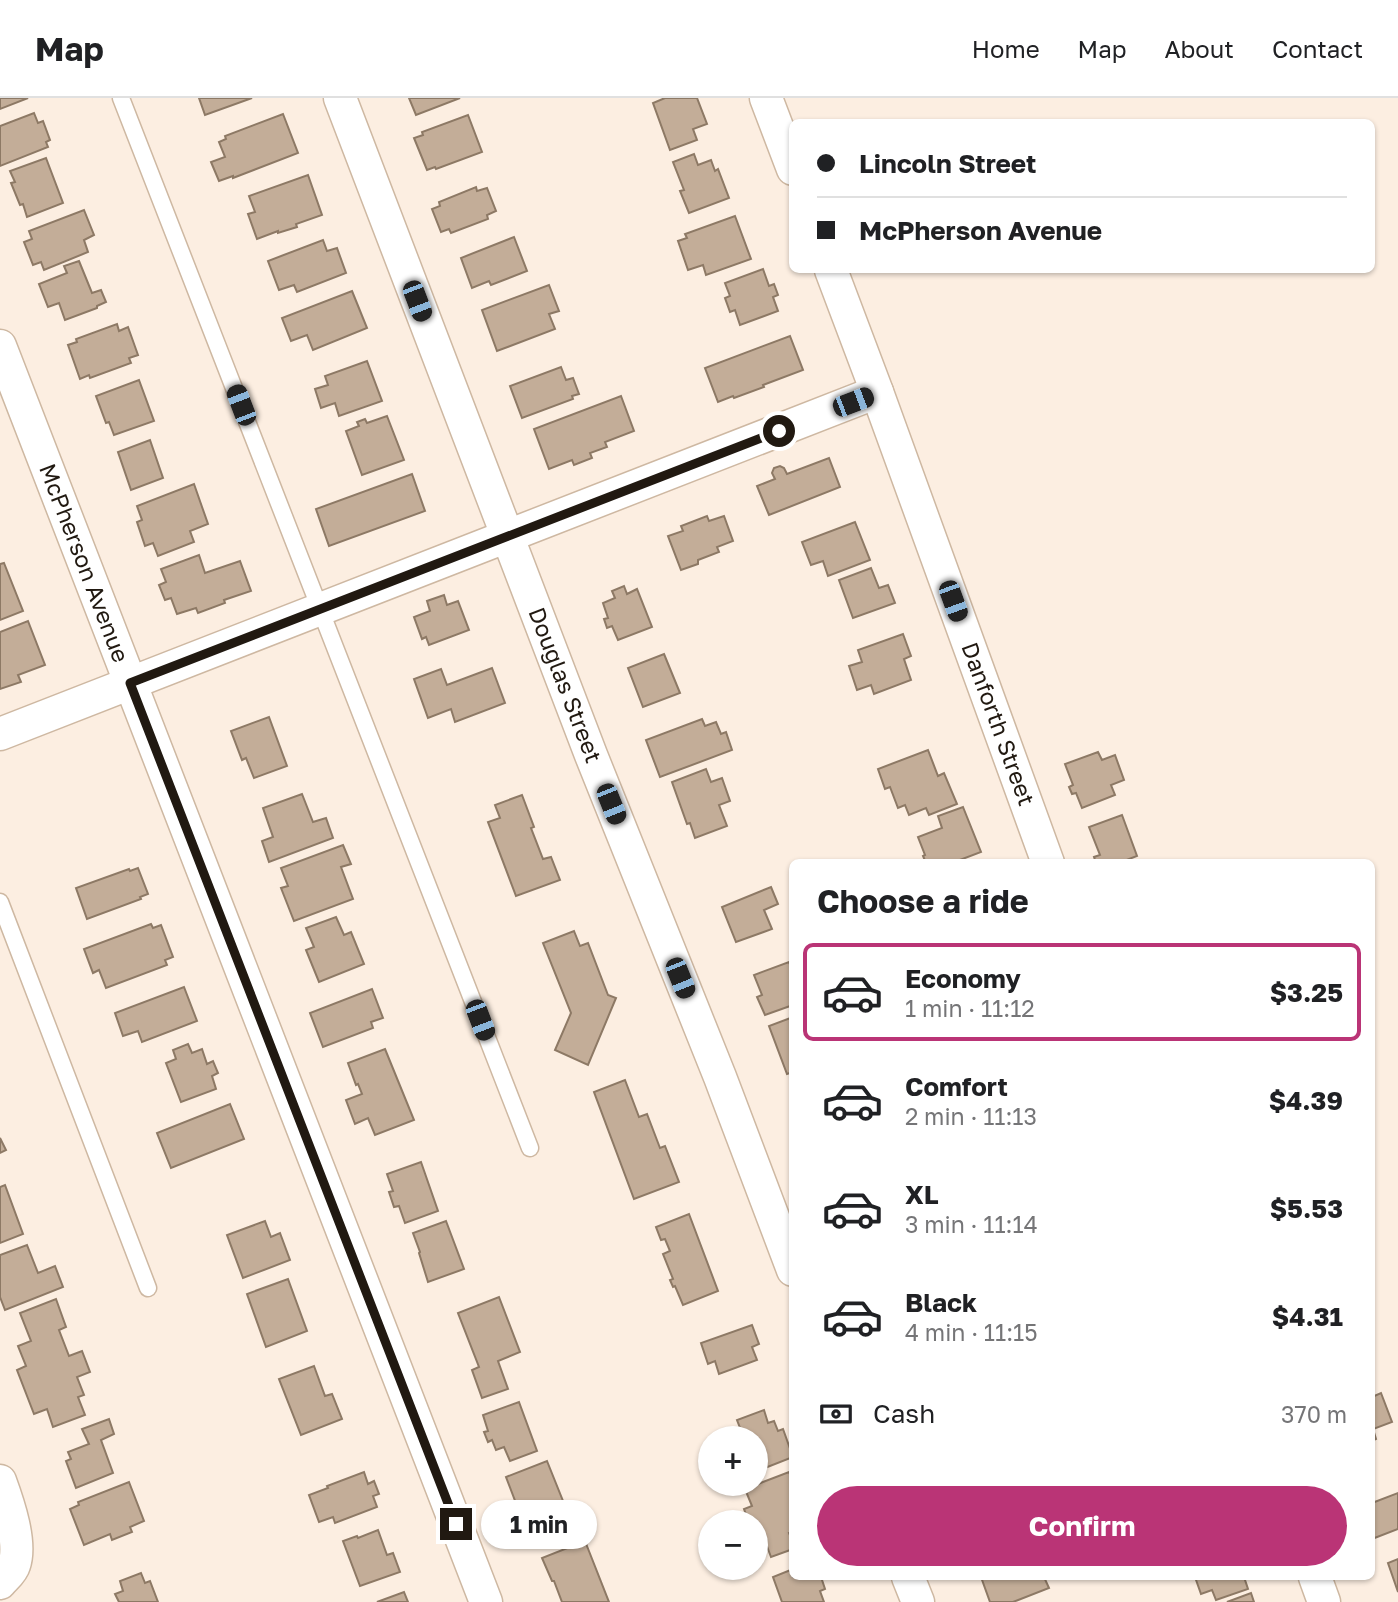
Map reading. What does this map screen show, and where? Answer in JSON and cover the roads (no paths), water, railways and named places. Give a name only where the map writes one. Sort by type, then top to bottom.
[{"type":"street","name":"Douglas Street","points":[[340,98],[789,1259]]},
{"type":"street","points":[[766,98],[789,158]]},
{"type":"street","name":"Danforth Street","points":[[832,273],[1047,859]]},
{"type":"street","name":"McPherson Avenue","points":[[0,346],[486,1602]]},
{"type":"street","points":[[0,734],[877,393]]},
{"type":"street","points":[[0,1481],[14,1528],[17,1553],[13,1568],[0,1583]]},
{"type":"street","points":[[909,1580],[918,1602]]},
{"type":"street","points":[[1316,1580],[1324,1602]]},
{"type":"lane","points":[[121,98],[530,1148]]},
{"type":"lane","points":[[0,902],[148,1288]]}]
